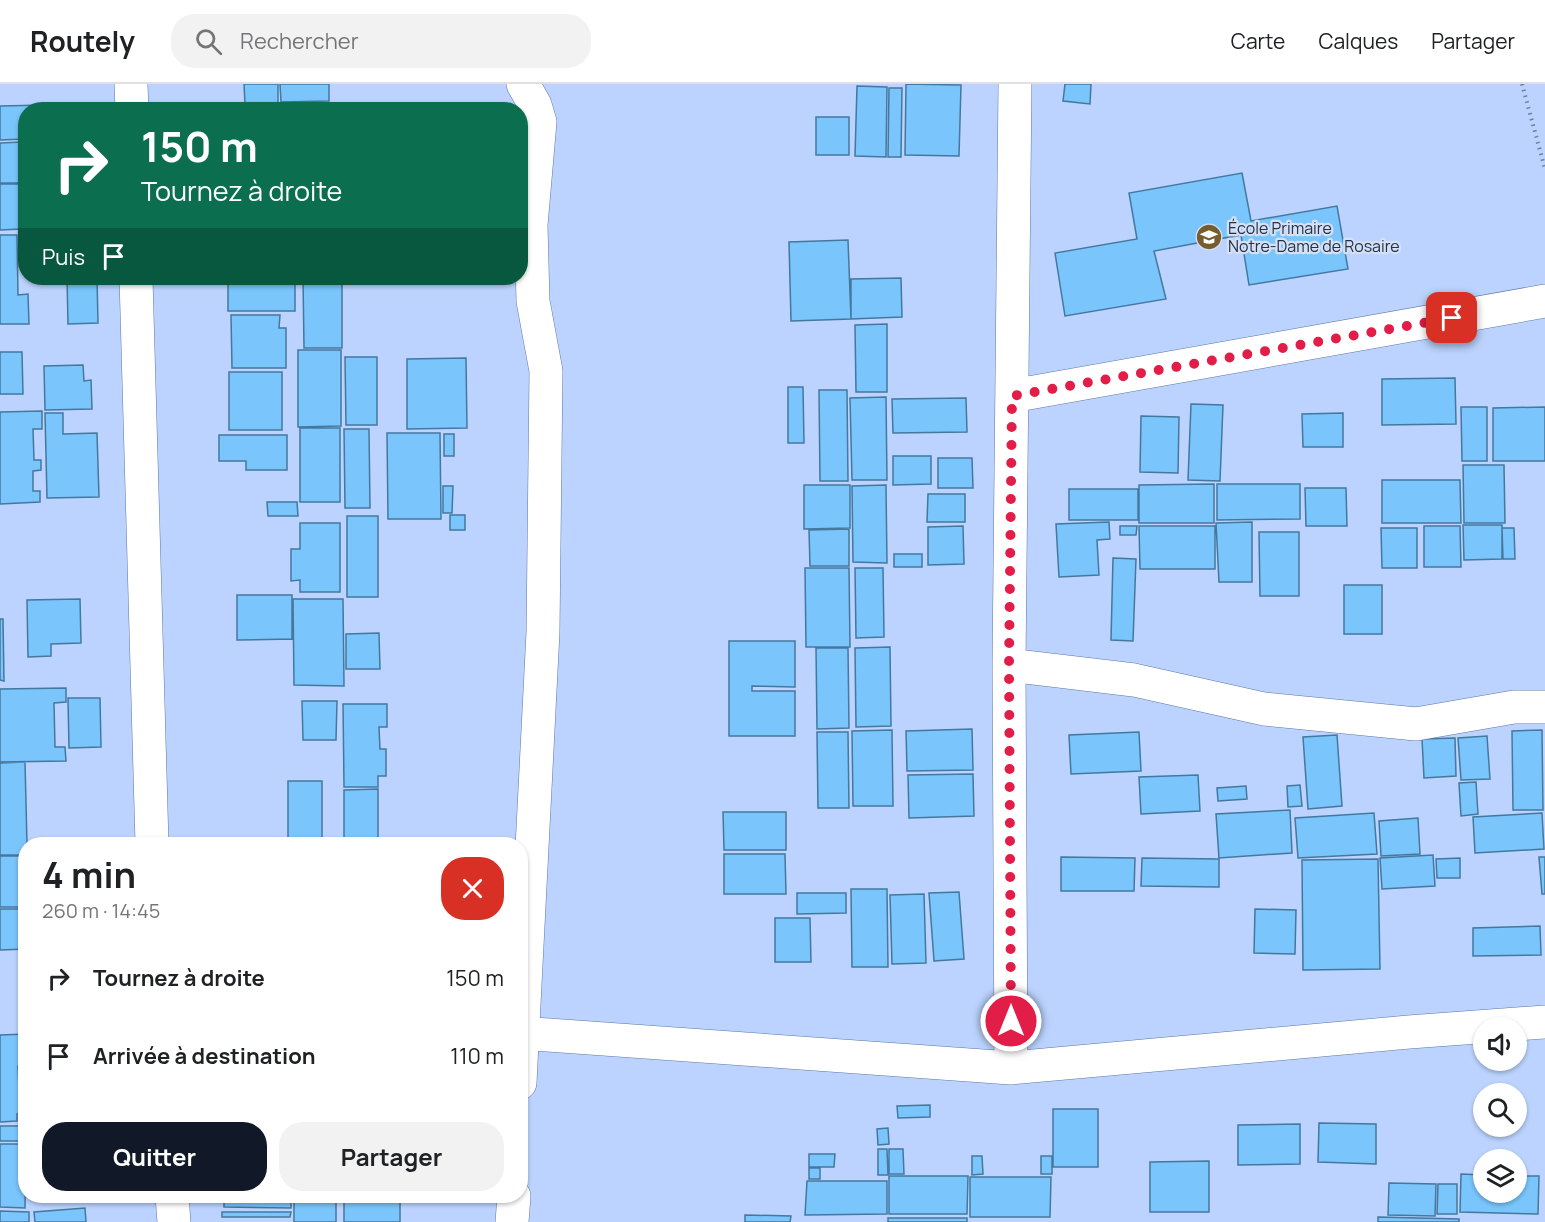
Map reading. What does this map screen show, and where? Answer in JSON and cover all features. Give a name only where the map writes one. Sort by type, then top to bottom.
[{"type":"street","points":[[131,84],[132,102]]},
{"type":"street","points":[[523,84],[535,105],[540,122],[531,225],[533,301],[546,371],[543,632],[528,915]]},
{"type":"street","points":[[1011,1068],[1009,665],[1015,84]]},
{"type":"street","points":[[136,285],[152,837]]},
{"type":"street","points":[[1012,396],[1545,301]]},
{"type":"street","points":[[1009,665],[1134,680],[1264,709],[1416,724],[1514,707],[1545,707]]},
{"type":"street","points":[[528,1033],[1011,1068],[1545,1022]]},
{"type":"street","points":[[173,1203],[174,1222]]},
{"type":"street","points":[[512,1222],[513,1203]]},
{"type":"path","points":[[1522,84],[1545,169]]},
{"type":"building","points":[[244,84],[278,84],[278,102],[245,102]]},
{"type":"building","points":[[280,84],[329,84],[329,101],[281,102]]},
{"type":"building","points":[[906,84],[961,85],[959,156],[905,155]]},
{"type":"building","points":[[1065,84],[1091,84],[1090,104],[1063,101]]},
{"type":"building","points":[[857,86],[887,87],[886,157],[855,156]]},
{"type":"building","points":[[889,88],[902,88],[901,157],[888,157]]},
{"type":"building","points":[[0,106],[18,106],[18,139],[0,140]]},
{"type":"building","points":[[816,117],[849,117],[849,155],[816,155]]},
{"type":"building","points":[[18,142],[18,183],[0,183],[0,143]]},
{"type":"building","points":[[1242,173],[1251,221],[1337,206],[1348,269],[1249,285],[1241,235],[1154,251],[1166,299],[1065,316],[1055,253],[1137,239],[1129,193]]},
{"type":"building","points":[[0,184],[18,184],[18,229],[0,230]]},
{"type":"building","points":[[0,235],[17,235],[18,295],[28,294],[29,324],[0,324]]},
{"type":"building","points":[[848,240],[851,319],[791,321],[789,242]]},
{"type":"building","points":[[901,278],[902,317],[851,319],[851,279]]},
{"type":"building","points":[[67,285],[97,285],[98,323],[68,324]]},
{"type":"building","points":[[228,285],[295,285],[295,311],[228,311]]},
{"type":"building","points":[[303,285],[342,285],[342,348],[304,348]]},
{"type":"building","points":[[231,315],[280,315],[279,328],[286,328],[286,368],[232,368]]},
{"type":"building","points":[[887,324],[887,392],[856,392],[855,325]]},
{"type":"building","points":[[298,350],[341,350],[341,426],[298,427]]},
{"type":"building","points":[[0,352],[22,352],[23,394],[0,394]]},
{"type":"building","points":[[345,357],[377,357],[377,425],[346,425]]},
{"type":"building","points":[[466,358],[467,428],[407,429],[407,359]]},
{"type":"building","points":[[83,365],[84,381],[91,380],[92,409],[45,410],[44,366]]},
{"type":"building","points":[[229,372],[282,372],[282,430],[229,430]]},
{"type":"building","points":[[1455,378],[1456,424],[1382,425],[1382,379]]},
{"type":"building","points":[[788,387],[803,387],[804,443],[788,443]]},
{"type":"building","points":[[819,390],[847,390],[848,481],[820,481]]},
{"type":"building","points":[[886,397],[887,480],[852,480],[850,398]]},
{"type":"building","points":[[966,398],[967,432],[893,433],[892,399]]},
{"type":"building","points":[[1191,404],[1223,405],[1220,481],[1188,480]]},
{"type":"building","points":[[1461,407],[1487,407],[1487,461],[1462,461]]},
{"type":"building","points":[[1545,407],[1545,461],[1493,461],[1493,408]]},
{"type":"building","points":[[42,411],[42,429],[33,429],[34,460],[41,460],[41,470],[33,471],[33,491],[40,491],[40,502],[0,504],[0,412]]},
{"type":"building","points":[[45,413],[63,413],[63,434],[97,433],[99,497],[47,498]]},
{"type":"building","points":[[1343,413],[1343,447],[1303,447],[1302,414]]},
{"type":"building","points":[[1141,416],[1179,417],[1178,473],[1140,472]]},
{"type":"building","points":[[300,428],[340,428],[340,502],[300,502]]},
{"type":"building","points":[[344,429],[369,429],[370,508],[345,508]]},
{"type":"building","points":[[387,433],[440,433],[441,519],[388,519]]},
{"type":"building","points":[[444,434],[454,434],[454,456],[444,456]]},
{"type":"building","points":[[219,435],[287,435],[287,470],[246,470],[246,461],[219,461]]},
{"type":"building","points":[[893,456],[931,456],[931,484],[893,485]]},
{"type":"building","points":[[938,458],[972,458],[973,488],[938,488]]},
{"type":"building","points":[[1463,465],[1504,465],[1505,523],[1464,523]]},
{"type":"building","points":[[1382,480],[1460,480],[1461,523],[1382,523]]},
{"type":"building","points":[[1214,484],[1214,523],[1139,523],[1139,485]]},
{"type":"building","points":[[1217,484],[1300,484],[1300,519],[1217,520]]},
{"type":"building","points":[[804,485],[850,485],[850,528],[804,529]]},
{"type":"building","points":[[886,485],[887,563],[853,562],[852,486]]},
{"type":"building","points":[[443,486],[453,486],[452,513],[443,513]]},
{"type":"building","points":[[1305,488],[1346,488],[1347,526],[1306,526]]},
{"type":"building","points":[[1069,489],[1138,489],[1138,520],[1069,520]]},
{"type":"building","points":[[928,494],[965,494],[965,522],[927,522]]},
{"type":"building","points":[[267,502],[297,502],[298,516],[268,516]]},
{"type":"building","points":[[450,515],[465,515],[465,530],[450,530]]},
{"type":"building","points":[[347,516],[378,516],[378,597],[347,597]]},
{"type":"building","points":[[1109,522],[1110,539],[1097,540],[1099,575],[1059,577],[1056,524]]},
{"type":"building","points":[[1252,522],[1252,582],[1219,582],[1216,523]]},
{"type":"building","points":[[300,523],[340,523],[340,592],[300,592],[300,580],[291,581],[291,549],[300,549]]},
{"type":"building","points":[[1463,525],[1502,525],[1502,559],[1464,560]]},
{"type":"building","points":[[963,526],[964,564],[928,565],[928,527]]},
{"type":"building","points":[[1120,526],[1137,526],[1136,535],[1120,535]]},
{"type":"building","points":[[1139,526],[1215,526],[1215,569],[1140,569]]},
{"type":"building","points":[[1424,526],[1460,526],[1461,567],[1424,567]]},
{"type":"building","points":[[1381,528],[1417,528],[1417,568],[1382,568]]},
{"type":"building","points":[[1502,528],[1514,528],[1515,559],[1503,559]]},
{"type":"building","points":[[849,529],[849,566],[810,566],[809,530]]},
{"type":"building","points":[[1259,532],[1299,532],[1299,596],[1260,596]]},
{"type":"building","points":[[894,554],[922,554],[922,567],[894,567]]},
{"type":"building","points":[[1113,558],[1136,559],[1133,641],[1111,640]]},
{"type":"building","points":[[805,568],[849,568],[850,647],[806,647]]},
{"type":"building","points":[[855,568],[883,568],[884,637],[856,638]]},
{"type":"building","points":[[1344,585],[1382,585],[1382,634],[1344,634]]},
{"type":"building","points":[[237,595],[292,595],[292,639],[237,640]]},
{"type":"building","points":[[80,599],[81,643],[51,644],[51,656],[28,657],[27,600]]},
{"type":"building","points":[[293,599],[343,599],[344,686],[294,685]]},
{"type":"building","points":[[0,619],[3,619],[4,681],[0,680]]},
{"type":"building","points":[[379,633],[380,669],[346,669],[346,634]]},
{"type":"building","points":[[729,641],[795,641],[795,687],[752,686],[752,691],[795,691],[795,736],[729,736]]},
{"type":"building","points":[[890,647],[891,726],[856,727],[855,648]]},
{"type":"building","points":[[816,648],[848,648],[849,728],[817,729]]},
{"type":"building","points":[[66,688],[66,702],[54,703],[55,747],[65,747],[66,761],[0,762],[0,689]]},
{"type":"building","points":[[68,698],[100,698],[101,747],[69,748]]},
{"type":"building","points":[[302,701],[337,701],[336,740],[303,740]]},
{"type":"building","points":[[343,704],[387,704],[387,727],[379,727],[380,749],[386,749],[386,776],[378,776],[378,787],[344,787]]},
{"type":"building","points":[[972,729],[973,770],[907,771],[906,731]]},
{"type":"building","points":[[892,730],[893,806],[853,806],[852,731]]},
{"type":"building","points":[[1542,730],[1543,810],[1513,810],[1512,731]]},
{"type":"building","points":[[817,732],[848,732],[849,808],[818,808]]},
{"type":"building","points":[[1139,732],[1141,771],[1071,774],[1069,735]]},
{"type":"building","points":[[1337,735],[1342,806],[1308,809],[1303,737]]},
{"type":"building","points":[[1487,736],[1490,779],[1461,780],[1458,738]]},
{"type":"building","points":[[1455,738],[1456,776],[1424,778],[1422,739]]},
{"type":"building","points":[[25,762],[27,837],[18,837],[18,855],[0,855],[0,763]]},
{"type":"building","points":[[973,774],[974,816],[909,818],[908,775]]},
{"type":"building","points":[[1198,775],[1200,811],[1141,814],[1139,777]]},
{"type":"building","points":[[288,781],[322,781],[322,837],[288,837]]},
{"type":"building","points":[[1476,782],[1478,814],[1461,816],[1459,783]]},
{"type":"building","points":[[1300,785],[1302,806],[1288,807],[1287,786]]},
{"type":"building","points":[[1246,786],[1247,799],[1218,801],[1217,788]]},
{"type":"building","points":[[378,789],[378,837],[344,837],[344,790]]},
{"type":"building","points":[[1290,810],[1292,853],[1219,858],[1216,814]]},
{"type":"building","points":[[723,812],[786,812],[786,850],[724,850]]},
{"type":"building","points":[[1374,813],[1377,854],[1298,858],[1295,818]]},
{"type":"building","points":[[1542,813],[1544,849],[1475,853],[1473,817]]},
{"type":"building","points":[[1418,818],[1420,854],[1381,856],[1379,821]]},
{"type":"building","points":[[724,854],[785,854],[786,894],[724,894]]},
{"type":"building","points":[[1433,855],[1435,886],[1382,889],[1380,858]]},
{"type":"building","points":[[0,856],[18,856],[18,907],[0,907]]},
{"type":"building","points":[[1061,857],[1135,858],[1134,891],[1061,891]]},
{"type":"building","points":[[1539,857],[1545,857],[1545,894],[1542,894]]},
{"type":"building","points":[[1142,858],[1219,859],[1219,887],[1141,886]]},
{"type":"building","points":[[1460,858],[1460,878],[1437,878],[1436,859]]},
{"type":"building","points":[[1378,859],[1380,969],[1303,970],[1302,860]]},
{"type":"building","points":[[851,889],[887,889],[888,967],[852,967]]},
{"type":"building","points":[[959,892],[964,959],[934,961],[929,893]]},
{"type":"building","points":[[797,893],[846,893],[846,913],[797,914]]},
{"type":"building","points":[[924,894],[926,963],[892,964],[890,895]]},
{"type":"building","points":[[0,909],[18,909],[18,949],[0,950]]},
{"type":"building","points":[[1255,909],[1296,910],[1295,954],[1254,953]]},
{"type":"building","points":[[775,918],[810,918],[811,962],[775,962]]},
{"type":"building","points":[[1540,926],[1541,955],[1473,956],[1473,928]]},
{"type":"building","points":[[18,1034],[17,1121],[0,1122],[0,1035]]},
{"type":"building","points":[[930,1105],[930,1117],[898,1118],[897,1106]]},
{"type":"building","points":[[1053,1109],[1098,1109],[1098,1167],[1053,1167]]},
{"type":"building","points":[[1319,1123],[1376,1124],[1376,1164],[1318,1162]]},
{"type":"building","points":[[1300,1124],[1300,1164],[1238,1165],[1238,1125]]},
{"type":"building","points":[[0,1126],[18,1126],[18,1141],[0,1141]]},
{"type":"building","points":[[888,1128],[889,1144],[878,1145],[877,1129]]},
{"type":"building","points":[[0,1144],[18,1144],[18,1203],[25,1203],[25,1208],[0,1207]]},
{"type":"building","points":[[878,1149],[887,1149],[888,1175],[878,1175]]},
{"type":"building","points":[[889,1149],[903,1149],[904,1174],[889,1174]]},
{"type":"building","points":[[809,1154],[835,1154],[834,1167],[809,1167]]},
{"type":"building","points":[[972,1156],[982,1156],[983,1174],[972,1175]]},
{"type":"building","points":[[1041,1156],[1052,1156],[1052,1174],[1041,1174]]},
{"type":"building","points":[[1209,1161],[1209,1212],[1150,1212],[1150,1162]]},
{"type":"building","points":[[809,1168],[820,1168],[820,1179],[809,1179]]},
{"type":"building","points":[[1461,1174],[1473,1175],[1473,1203],[1527,1203],[1527,1176],[1539,1176],[1538,1214],[1460,1212]]},
{"type":"building","points":[[889,1176],[968,1176],[967,1214],[889,1214]]},
{"type":"building","points":[[970,1177],[1051,1177],[1050,1217],[970,1217]]},
{"type":"building","points":[[807,1181],[887,1181],[887,1214],[805,1215]]},
{"type":"building","points":[[1389,1183],[1436,1184],[1435,1216],[1388,1215]]},
{"type":"building","points":[[1438,1184],[1457,1184],[1457,1214],[1437,1214]]},
{"type":"building","points":[[224,1203],[291,1203],[291,1208],[224,1207]]},
{"type":"building","points":[[294,1203],[336,1203],[336,1222],[294,1222]]},
{"type":"building","points":[[344,1203],[400,1203],[400,1222],[344,1222]]},
{"type":"building","points":[[85,1208],[86,1222],[35,1222],[34,1212]]},
{"type":"building","points":[[0,1211],[29,1212],[29,1222],[0,1222]]},
{"type":"building","points":[[222,1212],[291,1212],[290,1217],[222,1217]]},
{"type":"building","points":[[745,1215],[791,1216],[790,1222],[745,1222]]},
{"type":"building","points":[[1378,1217],[1459,1219],[1459,1222],[1378,1222]]},
{"type":"building","points":[[888,1218],[967,1218],[967,1222],[888,1222]]},
{"type":"place","name":"École Primaire Notre-Dame de Rosaire","points":[[1209,237]]},
{"type":"route","points":[[1011,1021],[1009,665],[1012,396],[1452,318]]}]
